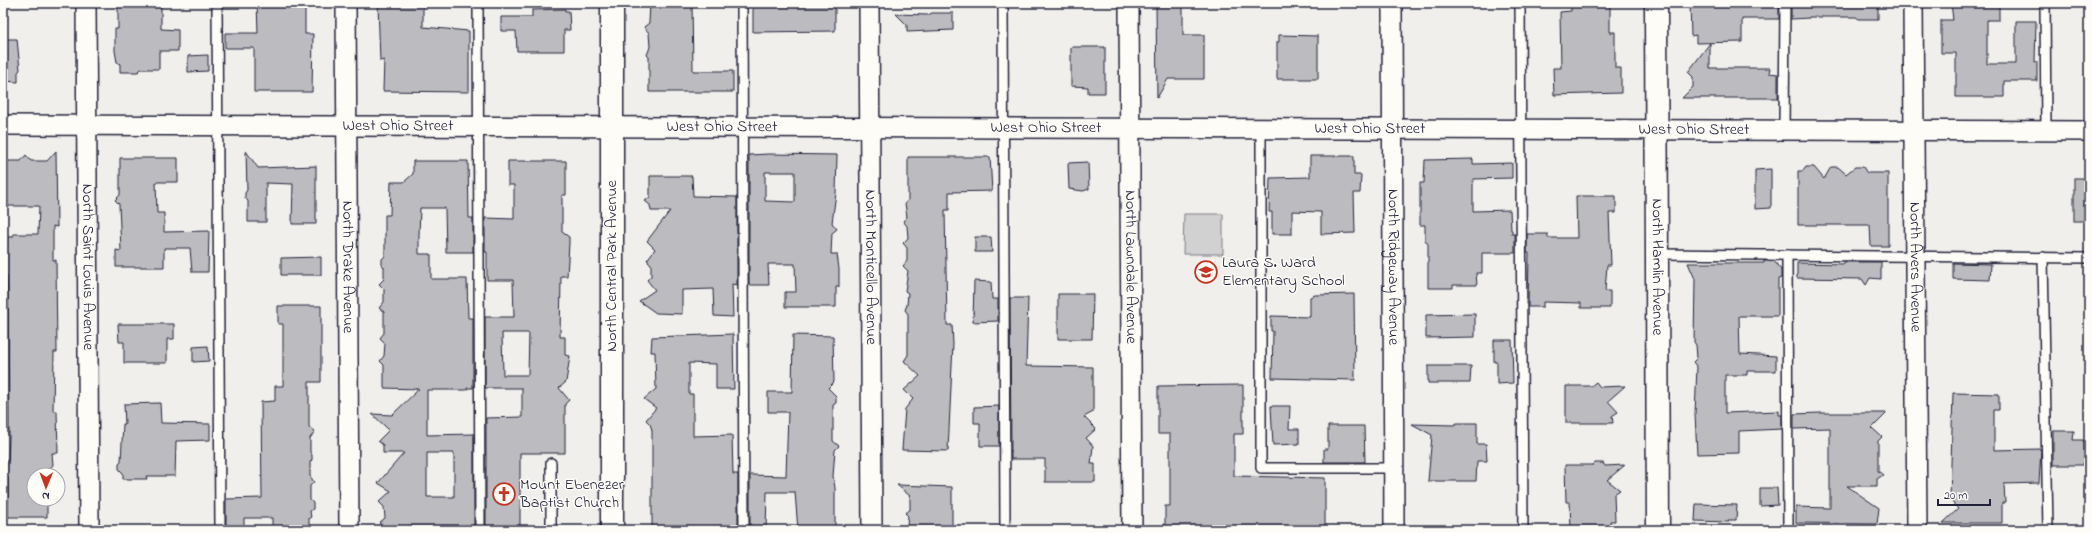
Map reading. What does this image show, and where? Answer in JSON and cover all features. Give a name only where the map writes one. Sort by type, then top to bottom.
[{"type":"street","name":"North Saint Louis Avenue","points":[[86,3],[89,530]]},
{"type":"street","name":"North Drake Avenue","points":[[346,3],[349,530]]},
{"type":"street","name":"North Central Park Avenue","points":[[612,3],[612,530]]},
{"type":"street","name":"North Monticello Avenue","points":[[869,3],[872,530]]},
{"type":"street","name":"North Lawndale Avenue","points":[[1128,3],[1132,530]]},
{"type":"street","name":"North Ridgeway Avenue","points":[[1392,3],[1394,530]]},
{"type":"street","name":"North Hamlin Avenue","points":[[1656,3],[1658,530]]},
{"type":"street","name":"North Avers Avenue","points":[[1913,3],[1917,530]]},
{"type":"street","name":"West Ohio Street","points":[[3,125],[2089,130]]},
{"type":"lane","points":[[217,3],[220,530]]},
{"type":"lane","points":[[478,3],[480,126],[480,530]]},
{"type":"lane","points":[[742,3],[744,530]]},
{"type":"lane","points":[[1003,3],[1004,530]]},
{"type":"lane","points":[[1520,3],[1523,530]]},
{"type":"lane","points":[[1784,130],[1785,3]]},
{"type":"lane","points":[[2045,3],[2046,130]]},
{"type":"lane","points":[[1261,128],[1261,468],[1394,468]]},
{"type":"lane","points":[[1657,254],[2089,258]]},
{"type":"lane","points":[[1787,255],[1788,530]]},
{"type":"lane","points":[[2043,257],[2048,530]]},
{"type":"lane","points":[[551,464],[551,530]]},
{"type":"shaded area","points":[[1184,214],[1223,214],[1223,254],[1183,254]]},
{"type":"building","points":[[118,3],[161,3],[161,29],[178,30],[178,51],[159,51],[159,69],[141,69],[138,72],[120,72],[120,64],[117,62],[115,51],[115,29],[118,29]]},
{"type":"building","points":[[257,3],[305,3],[305,34],[313,34],[312,92],[254,92],[254,48],[225,48],[225,33],[258,33]]},
{"type":"building","points":[[423,3],[423,27],[469,31],[469,92],[383,91],[384,60],[380,61],[378,4]]},
{"type":"building","points":[[650,3],[692,3],[693,71],[733,71],[733,92],[649,92],[649,57],[647,55],[650,47],[649,33],[644,27],[649,23]]},
{"type":"building","points":[[753,3],[835,3],[835,31],[753,32]]},
{"type":"building","points":[[1156,3],[1183,3],[1183,35],[1204,35],[1204,79],[1168,79],[1157,98]]},
{"type":"building","points":[[1571,3],[1610,3],[1610,32],[1615,32],[1615,68],[1621,68],[1621,93],[1554,95],[1553,68],[1561,68],[1560,12],[1571,11]]},
{"type":"building","points":[[1690,3],[1779,3],[1779,19],[1742,19],[1742,42],[1696,43],[1696,35],[1691,36]]},
{"type":"building","points":[[1791,3],[1878,3],[1878,19],[1859,19],[1856,17],[1809,17],[1791,19]]},
{"type":"building","points":[[1951,3],[1999,3],[1999,20],[1987,20],[1987,64],[2016,64],[2016,21],[2036,21],[2035,62],[2037,62],[2037,81],[2004,81],[2004,97],[1956,97],[1956,53],[1941,53],[1941,20],[1953,20]]},
{"type":"building","points":[[565,9],[565,11],[569,11],[570,30],[564,30],[564,51],[517,51],[516,31],[501,31],[501,17],[532,17],[532,10]]},
{"type":"building","points":[[932,13],[953,13],[953,30],[907,32],[907,25],[896,14],[928,15]]},
{"type":"building","points":[[1279,35],[1318,36],[1318,79],[1277,79],[1277,42],[1279,42]]},
{"type":"building","points":[[3,39],[17,39],[20,70],[18,72],[18,82],[3,81]]},
{"type":"building","points":[[1710,43],[1710,68],[1770,68],[1769,73],[1778,74],[1778,98],[1682,98],[1693,87],[1693,77],[1688,72]]},
{"type":"building","points":[[1071,47],[1105,47],[1105,93],[1088,93],[1088,87],[1071,86]]},
{"type":"building","points":[[208,55],[208,71],[188,72],[188,56]]},
{"type":"building","points":[[56,151],[57,227],[53,226],[53,260],[56,260],[57,352],[54,352],[53,411],[57,411],[58,453],[52,453],[53,465],[51,467],[26,467],[26,507],[47,507],[47,517],[8,517],[8,478],[4,478],[5,461],[8,461],[9,437],[8,302],[7,275],[5,275],[6,237],[13,237],[13,234],[38,234],[39,206],[3,206],[3,161],[21,161],[26,155],[31,161],[47,161]]},
{"type":"building","points":[[246,151],[258,168],[316,166],[316,224],[292,224],[293,184],[266,183],[266,222],[248,222],[248,201],[245,198],[245,193],[247,190]]},
{"type":"building","points":[[749,155],[837,155],[836,193],[832,223],[837,229],[832,233],[831,254],[837,254],[839,269],[839,287],[836,287],[836,307],[785,307],[785,292],[796,292],[795,264],[768,264],[769,285],[749,285]],"holes":[[[765,172],[795,172],[795,202],[765,201]]]},
{"type":"building","points":[[1310,156],[1354,156],[1354,175],[1361,175],[1360,193],[1354,193],[1355,233],[1321,234],[1321,212],[1292,211],[1292,234],[1272,234],[1272,212],[1269,212],[1270,178],[1310,177]]},
{"type":"building","points":[[908,157],[990,157],[992,191],[949,192],[949,210],[945,210],[947,325],[952,325],[953,344],[948,451],[902,450],[905,409],[913,399],[904,390],[920,376],[904,361],[908,355],[908,314],[905,310],[908,293],[905,291],[908,271],[903,266],[907,261],[907,248],[903,243],[908,238],[907,226],[903,221],[907,217],[905,203],[908,201]]},
{"type":"building","points":[[120,158],[178,158],[178,182],[156,182],[157,213],[164,213],[164,232],[209,231],[208,272],[192,272],[190,248],[164,248],[164,267],[116,267],[116,250],[121,251],[119,204],[115,200],[120,195]]},
{"type":"building","points":[[1473,159],[1473,164],[1512,163],[1512,178],[1473,179],[1473,211],[1510,210],[1511,230],[1512,234],[1515,234],[1515,253],[1482,253],[1482,273],[1476,273],[1477,285],[1453,285],[1453,288],[1428,288],[1428,244],[1425,240],[1425,225],[1420,225],[1420,183],[1424,183],[1425,160]]},
{"type":"building","points":[[413,161],[468,161],[469,218],[473,218],[473,252],[446,252],[445,208],[420,208],[419,254],[431,254],[431,279],[467,279],[468,318],[473,318],[473,388],[467,388],[467,390],[427,390],[427,435],[474,434],[474,530],[387,530],[379,523],[385,518],[384,507],[379,502],[391,491],[378,483],[404,453],[383,453],[383,445],[378,441],[389,430],[372,414],[392,415],[419,389],[384,388],[384,365],[380,361],[384,356],[385,343],[380,338],[384,333],[384,312],[379,308],[384,302],[384,289],[379,284],[384,279],[382,259],[385,256],[385,215],[390,215],[391,182],[404,182],[413,174]],"holes":[[[427,453],[454,453],[454,497],[427,497]]]},
{"type":"building","points":[[508,161],[566,161],[566,195],[562,195],[562,232],[569,237],[569,243],[567,276],[561,276],[560,337],[565,337],[565,355],[570,356],[566,382],[559,388],[569,400],[565,404],[565,453],[520,453],[520,530],[486,530],[486,418],[522,417],[522,388],[485,388],[485,317],[514,317],[513,280],[487,280],[487,252],[485,252],[485,218],[514,219],[514,185],[508,185]],"holes":[[[502,333],[529,333],[528,375],[503,375]]]},
{"type":"building","points":[[1088,162],[1089,189],[1083,191],[1069,189],[1068,163]]},
{"type":"building","points":[[1806,167],[1814,167],[1824,179],[1831,167],[1838,167],[1846,174],[1855,167],[1863,167],[1867,173],[1888,173],[1888,246],[1871,246],[1870,225],[1798,225],[1798,171],[1803,171]]},
{"type":"building","points":[[1771,169],[1771,208],[1755,209],[1755,170]]},
{"type":"building","points":[[650,176],[692,176],[693,196],[737,197],[737,285],[732,284],[733,317],[714,316],[713,289],[682,290],[682,314],[656,313],[639,301],[655,290],[647,280],[651,276],[651,264],[647,260],[655,249],[647,241],[670,211],[651,211],[650,205],[645,201],[650,197]]},
{"type":"building","points":[[2074,178],[2089,178],[2089,221],[2074,221]]},
{"type":"building","points":[[1576,196],[1616,196],[1616,213],[1609,213],[1611,265],[1607,265],[1605,291],[1610,291],[1610,308],[1581,308],[1581,303],[1543,302],[1543,307],[1528,307],[1529,253],[1527,253],[1527,234],[1548,234],[1548,238],[1577,238]]},
{"type":"building","points":[[975,237],[991,237],[992,252],[975,252]]},
{"type":"building","points":[[321,257],[321,275],[281,275],[281,258]]},
{"type":"building","points":[[1764,261],[1774,261],[1781,270],[1781,278],[1778,279],[1778,316],[1739,316],[1740,354],[1776,356],[1776,371],[1747,371],[1747,375],[1725,375],[1725,413],[1779,411],[1779,415],[1782,415],[1782,429],[1739,431],[1739,453],[1697,454],[1695,414],[1697,367],[1693,362],[1697,358],[1696,345],[1694,342],[1695,279],[1688,263],[1764,263]]},
{"type":"building","points":[[1843,262],[1881,262],[1881,279],[1870,278],[1866,285],[1862,279],[1797,278],[1797,263],[1843,264]]},
{"type":"building","points":[[1953,263],[1991,264],[1990,280],[1953,279]]},
{"type":"building","points":[[974,281],[991,282],[992,299],[998,299],[998,321],[973,322]]},
{"type":"building","points":[[1058,294],[1093,294],[1092,339],[1058,339]]},
{"type":"building","points":[[1354,294],[1355,380],[1272,378],[1273,331],[1271,331],[1271,316],[1310,317],[1310,297],[1315,295]]},
{"type":"building","points":[[1010,298],[1028,298],[1026,366],[1093,367],[1093,412],[1084,417],[1096,429],[1086,438],[1093,446],[1091,464],[1095,464],[1095,482],[1045,482],[1045,459],[1011,459]]},
{"type":"building","points":[[278,306],[321,306],[321,382],[309,382],[309,427],[315,432],[310,438],[310,452],[312,455],[312,460],[310,462],[310,476],[314,482],[310,486],[310,500],[313,503],[313,509],[310,511],[311,518],[309,518],[309,530],[272,530],[272,518],[244,518],[244,530],[226,530],[226,499],[262,498],[261,402],[275,401],[275,386],[283,386],[283,324],[278,324]]},
{"type":"building","points":[[1475,314],[1475,337],[1426,338],[1426,315]]},
{"type":"building","points":[[118,324],[174,324],[174,339],[167,339],[167,363],[124,363],[124,342],[119,342]]},
{"type":"building","points":[[733,334],[734,389],[716,389],[716,364],[689,363],[689,394],[693,394],[693,436],[732,435],[733,474],[738,474],[738,530],[652,530],[652,430],[650,424],[646,420],[656,408],[644,399],[656,389],[655,352],[651,352],[652,337]]},
{"type":"building","points":[[793,335],[833,336],[834,382],[828,388],[836,396],[836,403],[833,405],[833,441],[839,446],[835,450],[833,476],[835,488],[835,530],[798,530],[795,492],[767,492],[766,530],[750,530],[750,475],[786,476],[788,412],[768,412],[768,392],[792,392]]},
{"type":"building","points":[[1494,340],[1512,340],[1513,383],[1497,384],[1497,362],[1494,362]]},
{"type":"building","points":[[208,346],[209,361],[193,362],[193,347]]},
{"type":"building","points":[[1428,366],[1471,366],[1470,383],[1428,383]]},
{"type":"building","points":[[1596,382],[1600,387],[1625,386],[1608,401],[1618,412],[1612,416],[1613,423],[1566,423],[1566,386],[1591,386]]},
{"type":"building","points":[[1243,385],[1243,434],[1234,434],[1234,476],[1325,478],[1325,530],[1165,530],[1165,506],[1170,506],[1170,434],[1158,434],[1158,386]]},
{"type":"building","points":[[1953,393],[1999,394],[1999,410],[1994,410],[1994,450],[2041,449],[2039,483],[2004,484],[2005,503],[2002,503],[2002,523],[1943,523],[1958,509],[1950,500]]},
{"type":"building","points":[[160,403],[161,423],[210,424],[210,440],[176,441],[175,476],[146,476],[147,479],[123,479],[123,473],[119,469],[119,463],[121,461],[123,424],[125,424],[124,404]]},
{"type":"building","points":[[999,406],[999,446],[980,446],[980,423],[974,423],[974,407]]},
{"type":"building","points":[[1271,406],[1290,406],[1289,429],[1299,429],[1299,444],[1273,445]]},
{"type":"building","points":[[1887,413],[1872,428],[1882,437],[1878,441],[1878,471],[1883,475],[1877,479],[1877,486],[1847,486],[1879,508],[1877,524],[1796,523],[1796,507],[1830,508],[1830,428],[1794,429],[1794,414]]},
{"type":"building","points":[[1457,423],[1477,423],[1477,444],[1486,444],[1487,461],[1477,461],[1476,481],[1428,481],[1432,435],[1412,424],[1454,425]]},
{"type":"building","points":[[1328,426],[1364,426],[1365,462],[1324,462],[1324,449],[1328,449]]},
{"type":"building","points":[[2053,431],[2074,431],[2073,440],[2083,440],[2084,443],[2089,443],[2089,465],[2053,465]]},
{"type":"building","points":[[1595,463],[1603,463],[1605,466],[1625,465],[1607,480],[1620,490],[1614,494],[1615,521],[1610,521],[1611,530],[1571,530],[1570,502],[1566,502],[1565,465],[1593,465]]},
{"type":"building","points":[[897,485],[952,487],[952,530],[911,530],[907,525],[908,516],[905,513],[910,510],[910,496]]},
{"type":"building","points":[[1760,488],[1777,488],[1778,505],[1760,506]]},
{"type":"building","points":[[1696,504],[1737,505],[1736,520],[1729,520],[1729,522],[1695,521]]},
{"type":"place","name":"Laura S. Ward Elementary School","points":[[1206,272]]},
{"type":"place","name":"Mount Ebenezer Baptist Church","points":[[504,494]]}]
